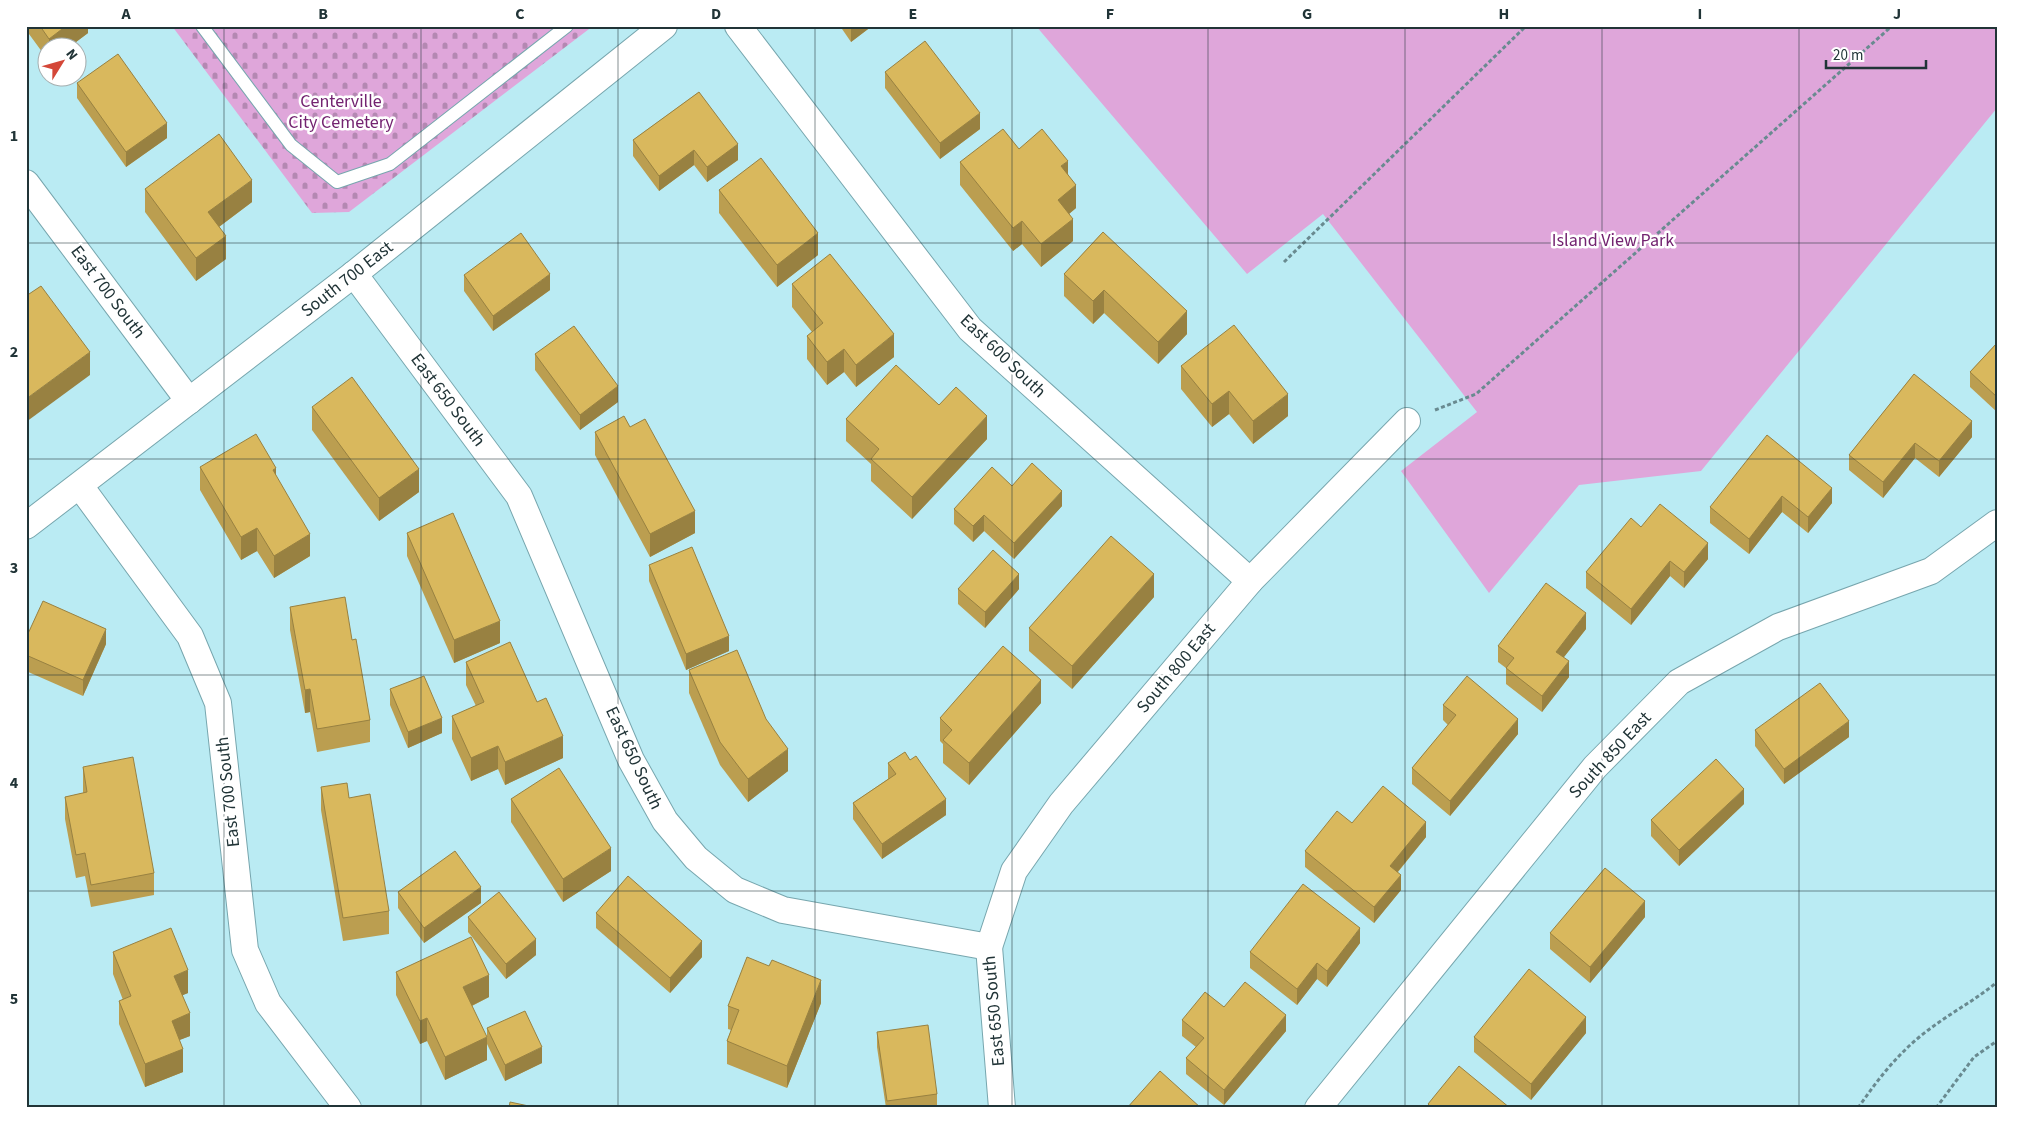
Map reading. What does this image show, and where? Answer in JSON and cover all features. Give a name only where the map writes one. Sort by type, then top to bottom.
[{"type":"street","name":"South 700 East","points":[[26,526],[354,274],[664,26]]},
{"type":"street","name":"East 600 South","points":[[738,26],[970,329],[1250,581]]},
{"type":"street","name":"East 700 South","points":[[26,183],[189,401]]},
{"type":"street","name":"East 650 South","points":[[354,274],[519,496],[631,760],[664,821],[696,858],[735,890],[784,910],[989,947],[1002,1108]]},
{"type":"street","name":"South 800 East","points":[[989,947],[1014,870],[1061,804],[1250,581],[1407,421]]},
{"type":"street","name":"East 700 South","points":[[80,486],[190,636],[218,702],[245,950],[268,1003],[348,1108]]},
{"type":"street","name":"South 850 East","points":[[1318,1108],[1595,767],[1679,682],[1778,627],[1931,571],[1997,522]]},
{"type":"lane","points":[[202,26],[290,145],[337,182],[390,164],[567,26]]},
{"type":"path","points":[[1284,262],[1526,26]]},
{"type":"path","points":[[1407,421],[1476,394],[1892,26]]},
{"type":"path","points":[[1858,1108],[1883,1072],[1904,1051],[1927,1031],[1997,982]]},
{"type":"path","points":[[1936,1108],[1974,1057],[1997,1041]]},
{"type":"green space","name":"Centerville City Cemetery","points":[[172,26],[593,26],[349,212],[312,213]]},
{"type":"green space","name":"Island View Park","points":[[1036,26],[1997,26],[1997,108],[1701,471],[1579,485],[1489,593],[1401,471],[1477,412],[1323,214],[1247,274]]},
{"type":"building","points":[[40,26],[66,26],[50,38],[48,38]]},
{"type":"building","points":[[925,41],[980,113],[940,143],[885,72]]},
{"type":"building","points":[[118,54],[167,123],[126,152],[81,88],[88,88],[88,75]]},
{"type":"building","points":[[699,92],[738,144],[707,167],[694,150],[659,176],[633,140]]},
{"type":"building","points":[[1003,129],[1019,149],[1042,129],[1068,161],[1061,166],[1076,185],[1058,200],[1073,219],[1041,244],[1022,221],[1013,228],[960,162]]},
{"type":"building","points":[[219,134],[252,180],[208,212],[226,236],[196,258],[145,189]]},
{"type":"building","points":[[761,158],[818,233],[777,265],[719,190]]},
{"type":"building","points":[[1103,232],[1187,311],[1158,342],[1104,290],[1093,301],[1064,274]]},
{"type":"building","points":[[521,233],[550,274],[493,316],[464,275]]},
{"type":"building","points":[[830,254],[894,334],[856,365],[844,349],[827,362],[807,336],[823,323],[792,284]]},
{"type":"building","points":[[41,286],[90,352],[26,399],[26,296]]},
{"type":"building","points":[[1234,325],[1288,394],[1253,421],[1229,391],[1212,404],[1181,366]]},
{"type":"building","points":[[574,326],[618,386],[580,415],[535,354]]},
{"type":"building","points":[[1997,343],[1997,397],[1970,372]]},
{"type":"building","points":[[896,365],[939,405],[956,387],[987,416],[912,497],[871,459],[879,449],[846,419]]},
{"type":"building","points":[[1914,374],[1972,421],[1939,461],[1915,443],[1883,482],[1849,455]]},
{"type":"building","points":[[352,377],[419,469],[379,498],[312,407]]},
{"type":"building","points":[[624,416],[630,427],[645,419],[695,511],[650,534],[595,432]]},
{"type":"building","points":[[256,434],[276,468],[273,470],[310,534],[274,556],[257,528],[241,537],[200,467]]},
{"type":"building","points":[[1767,435],[1832,488],[1808,517],[1782,496],[1749,539],[1710,507]]},
{"type":"building","points":[[1032,463],[1062,491],[1014,543],[984,515],[973,526],[954,509],[992,467],[1012,486]]},
{"type":"building","points":[[1660,504],[1708,543],[1684,572],[1670,561],[1631,609],[1586,572],[1631,518],[1641,527]]},
{"type":"building","points":[[453,513],[500,621],[454,640],[407,533]]},
{"type":"building","points":[[1111,536],[1154,574],[1072,666],[1029,628]]},
{"type":"building","points":[[692,547],[729,636],[686,654],[649,565]]},
{"type":"building","points":[[993,550],[1019,574],[985,612],[958,589]]},
{"type":"building","points":[[1546,583],[1586,613],[1556,652],[1569,661],[1542,696],[1506,668],[1514,658],[1498,646]]},
{"type":"building","points":[[345,597],[352,640],[356,639],[370,720],[317,729],[310,689],[305,690],[290,607]]},
{"type":"building","points":[[43,601],[106,629],[83,680],[26,655],[26,638]]},
{"type":"building","points":[[510,642],[537,702],[546,698],[563,736],[505,762],[498,746],[471,758],[452,716],[484,702],[466,662]]},
{"type":"building","points":[[1003,646],[1041,680],[969,763],[943,740],[952,730],[940,718]]},
{"type":"building","points":[[737,650],[766,719],[788,749],[748,779],[720,742],[689,670]]},
{"type":"building","points":[[424,676],[442,718],[408,732],[390,689]]},
{"type":"building","points":[[1467,676],[1518,719],[1450,801],[1412,768],[1456,715],[1443,705]]},
{"type":"building","points":[[1820,683],[1849,721],[1784,769],[1755,730]]},
{"type":"building","points":[[905,752],[910,760],[916,756],[946,799],[882,844],[853,803],[896,774],[888,763]]},
{"type":"building","points":[[133,757],[154,873],[91,885],[85,853],[76,855],[65,797],[87,792],[83,767]]},
{"type":"building","points":[[1716,759],[1744,789],[1679,850],[1651,820]]},
{"type":"building","points":[[559,768],[611,848],[563,879],[511,799]]},
{"type":"building","points":[[347,783],[349,798],[370,794],[389,911],[343,918],[321,787]]},
{"type":"building","points":[[1383,786],[1426,822],[1390,866],[1401,875],[1374,907],[1305,851],[1337,811],[1352,823]]},
{"type":"building","points":[[455,851],[481,887],[424,928],[398,892]]},
{"type":"building","points":[[1605,868],[1645,901],[1590,967],[1550,933]]},
{"type":"building","points":[[628,876],[702,941],[670,978],[596,913]]},
{"type":"building","points":[[1303,884],[1360,928],[1327,971],[1317,963],[1297,989],[1250,952]]},
{"type":"building","points":[[499,892],[536,939],[506,964],[468,917]]},
{"type":"building","points":[[171,928],[188,970],[174,976],[190,1013],[172,1021],[183,1049],[145,1064],[119,1001],[131,996],[113,952]]},
{"type":"building","points":[[471,937],[489,975],[463,987],[487,1037],[445,1057],[427,1018],[420,1021],[396,972]]},
{"type":"building","points":[[747,957],[769,966],[772,960],[821,980],[787,1066],[727,1041],[739,1010],[728,1006]]},
{"type":"building","points":[[1529,969],[1586,1017],[1531,1084],[1474,1037]]},
{"type":"building","points":[[1245,982],[1286,1015],[1224,1090],[1186,1058],[1204,1038],[1182,1020],[1205,992],[1224,1007]]},
{"type":"building","points":[[525,1011],[542,1047],[505,1065],[487,1028]]},
{"type":"building","points":[[928,1025],[937,1094],[887,1101],[877,1032]]},
{"type":"building","points":[[1459,1066],[1510,1108],[1432,1108],[1428,1104]]},
{"type":"building","points":[[1160,1071],[1201,1108],[1127,1108]]},
{"type":"building","points":[[510,1102],[538,1108],[509,1108]]}]
